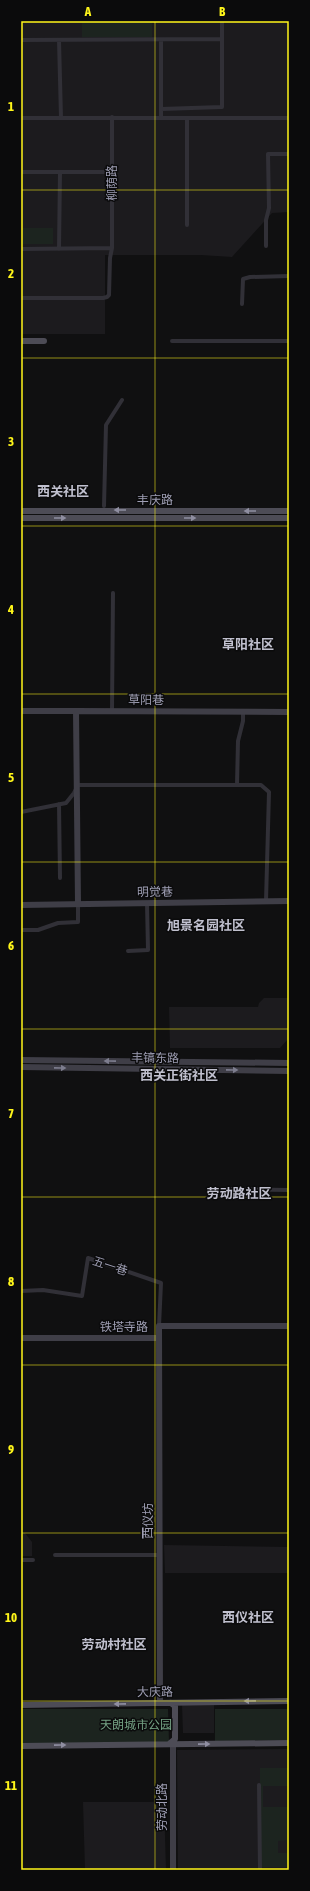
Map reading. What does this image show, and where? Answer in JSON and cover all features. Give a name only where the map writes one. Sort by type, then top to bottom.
[{"type":"main road","points":[[21,341],[44,341]]},
{"type":"main road","name":"丰庆路","points":[[21,511],[289,511]]},
{"type":"main road","name":"丰庆路","points":[[21,518],[289,518]]},
{"type":"main road","name":"大庆路","points":[[21,1705],[289,1700]]},
{"type":"main road","points":[[171,1703],[175,1706],[175,1739],[171,1744]]},
{"type":"main road","points":[[182,1703],[179,1706],[179,1737],[185,1744]]},
{"type":"main road","points":[[21,1746],[289,1744]]},
{"type":"street","points":[[161,109],[222,107],[222,21]]},
{"type":"street","points":[[21,40],[222,39]]},
{"type":"street","points":[[59,40],[61,118]]},
{"type":"street","points":[[161,40],[161,118]]},
{"type":"street","name":"柳荫路","points":[[21,298],[107,297],[109,292],[110,258],[112,248],[112,117]]},
{"type":"street","points":[[21,118],[289,118]]},
{"type":"street","points":[[187,118],[187,225]]},
{"type":"street","points":[[266,246],[266,220],[269,208],[268,154],[289,154]]},
{"type":"street","points":[[21,172],[112,172]]},
{"type":"street","points":[[59,249],[60,172]]},
{"type":"street","points":[[21,249],[112,248]]},
{"type":"street","points":[[242,304],[243,279],[250,277],[289,276]]},
{"type":"street","points":[[172,341],[289,341]]},
{"type":"street","points":[[104,506],[106,425],[122,400]]},
{"type":"street","points":[[112,710],[113,593]]},
{"type":"street","name":"草阳巷","points":[[21,711],[112,710],[289,712]]},
{"type":"street","points":[[21,930],[38,930],[58,923],[78,922],[78,785],[76,711]]},
{"type":"street","points":[[237,785],[238,741],[244,721],[243,712]]},
{"type":"street","points":[[78,785],[261,785],[269,792],[266,901]]},
{"type":"street","points":[[21,812],[66,803],[74,794],[78,785]]},
{"type":"street","points":[[59,804],[60,878]]},
{"type":"street","name":"明觉巷","points":[[21,905],[289,901]]},
{"type":"street","points":[[128,951],[148,950],[147,903]]},
{"type":"street","name":"丰镐东路","points":[[21,1060],[289,1063]]},
{"type":"street","name":"丰镐东路","points":[[21,1067],[289,1072]]},
{"type":"street","points":[[228,1189],[289,1190]]},
{"type":"street","name":"五一巷","points":[[21,1291],[43,1290],[82,1296],[88,1258],[162,1283],[159,1326]]},
{"type":"street","name":"铁塔寺路","points":[[21,1338],[158,1338],[159,1326],[289,1326]]},
{"type":"street","name":"西仪坊","points":[[158,1338],[160,1703]]},
{"type":"street","points":[[55,1555],[159,1555]]},
{"type":"street","points":[[21,1560],[33,1560]]},
{"type":"street","name":"劳动北路","points":[[171,1744],[173,1870]]},
{"type":"street","points":[[259,1785],[260,1870]]},
{"type":"shaded area","points":[[21,21],[289,21],[289,212],[272,213],[232,257],[201,255],[105,255],[105,334],[21,334]]},
{"type":"shaded area","points":[[264,998],[289,998],[289,1038],[280,1048],[170,1048],[169,1007],[258,1007],[259,1003]]},
{"type":"shaded area","points":[[21,1533],[25,1533],[32,1542],[32,1556],[21,1556]]},
{"type":"shaded area","points":[[164,1545],[289,1547],[289,1573],[165,1573]]},
{"type":"shaded area","points":[[214,1704],[214,1733],[183,1733],[182,1705]]},
{"type":"shaded area","points":[[289,1749],[289,1870],[178,1870],[177,1750]]},
{"type":"shaded area","points":[[83,1802],[164,1802],[166,1870],[85,1870]]},
{"type":"green space","points":[[82,21],[152,21],[152,37],[82,37]]},
{"type":"green space","points":[[23,228],[53,228],[53,244],[23,244]]},
{"type":"green space","name":"天朗城市公园","points":[[21,1709],[168,1709],[169,1742],[21,1744]]},
{"type":"green space","points":[[215,1709],[289,1709],[289,1740],[215,1741]]},
{"type":"green space","points":[[260,1768],[289,1768],[289,1786],[263,1786],[263,1807],[289,1807],[289,1840],[278,1841],[278,1853],[289,1853],[289,1867],[260,1867]]},
{"type":"district","name":"西关社区","points":[[63,491]]},
{"type":"district","name":"草阳社区","points":[[248,644]]},
{"type":"district","name":"旭景名园社区","points":[[206,925]]},
{"type":"district","name":"西关正街社区","points":[[179,1075]]},
{"type":"district","name":"劳动路社区","points":[[239,1193]]},
{"type":"district","name":"西仪社区","points":[[248,1617]]},
{"type":"district","name":"劳动村社区","points":[[114,1644]]}]
